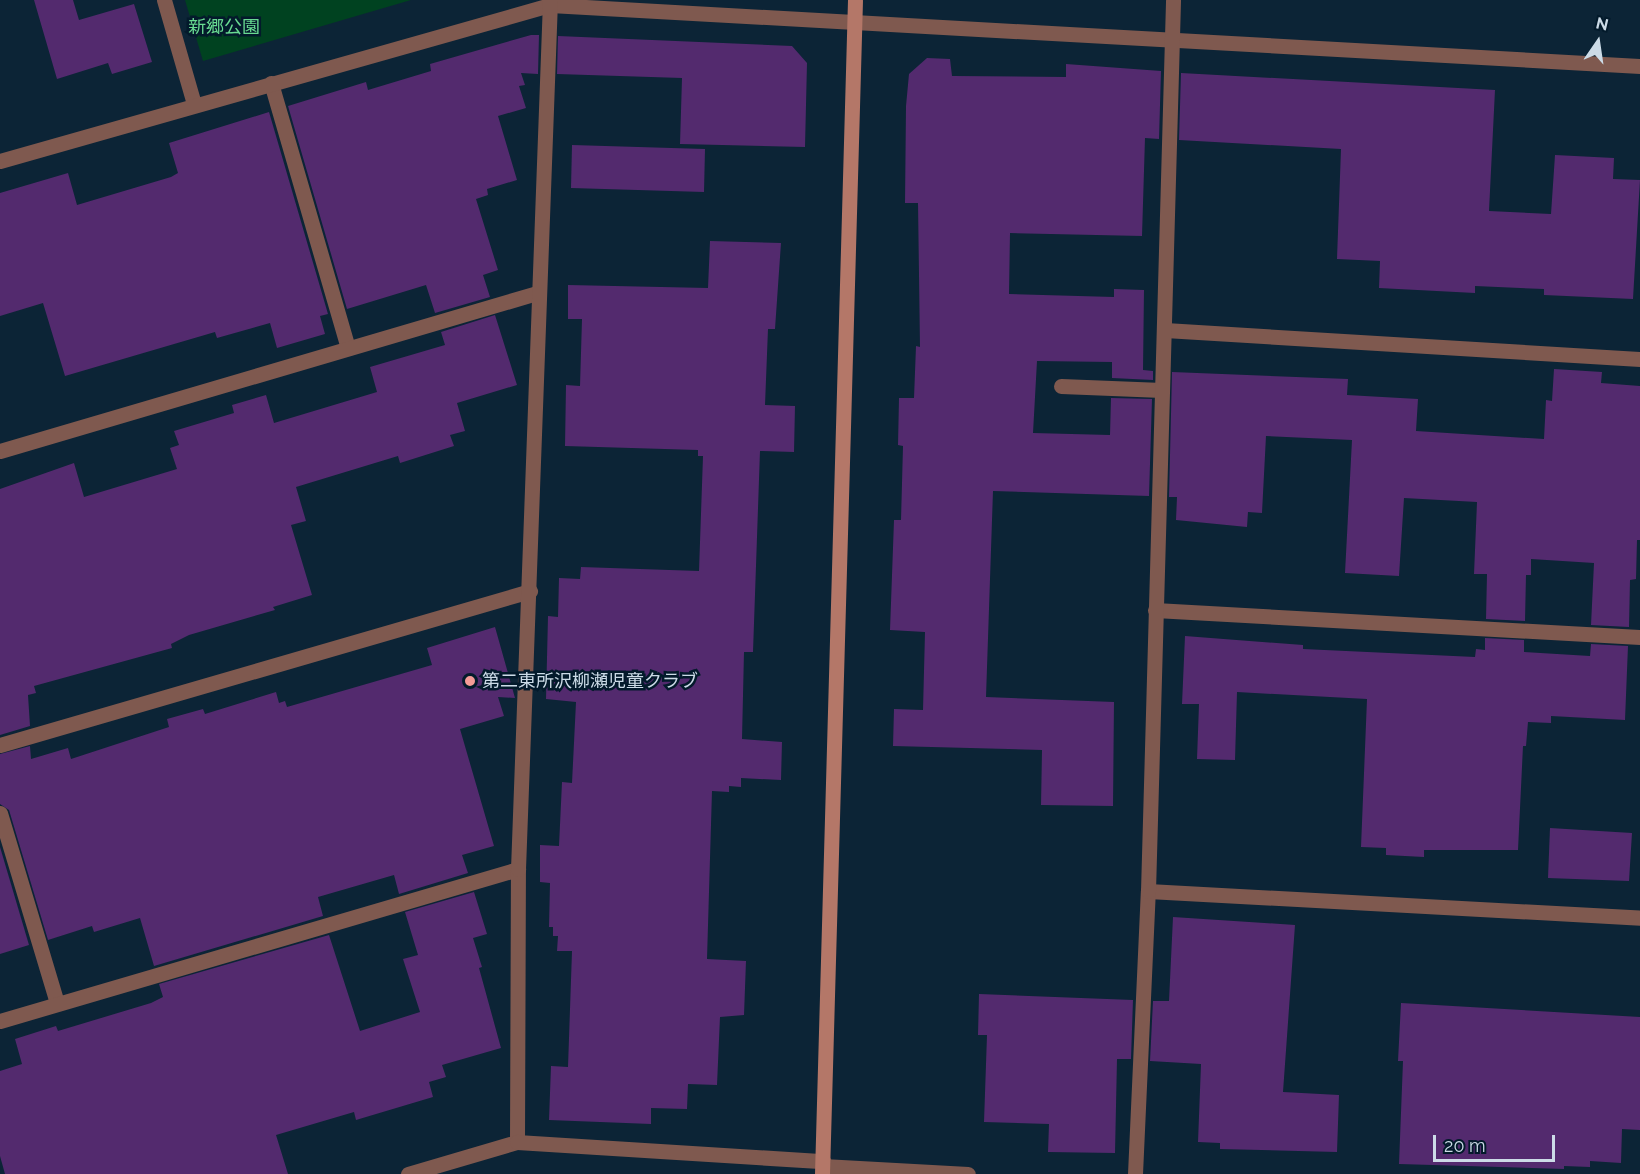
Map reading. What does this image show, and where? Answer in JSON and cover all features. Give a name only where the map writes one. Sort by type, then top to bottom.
[{"type":"street","points":[[164,0],[194,104]]},
{"type":"street","points":[[823,1167],[855,0]]},
{"type":"street","points":[[1135,1174],[1148,891],[1173,0]]},
{"type":"street","points":[[0,161],[550,3],[1640,66]]},
{"type":"street","points":[[517,1142],[518,868],[530,591],[537,292],[550,3]]},
{"type":"street","points":[[271,83],[348,348]]},
{"type":"street","points":[[0,451],[537,292]]},
{"type":"street","points":[[1165,330],[1640,359]]},
{"type":"street","points":[[1061,386],[1162,390]]},
{"type":"street","points":[[0,746],[530,591]]},
{"type":"street","points":[[1155,610],[1640,637]]},
{"type":"street","points":[[0,813],[57,1004]]},
{"type":"street","points":[[0,1021],[518,868]]},
{"type":"street","points":[[1148,891],[1640,918]]},
{"type":"street","points":[[408,1174],[517,1142],[823,1167],[968,1174]]},
{"type":"green space","name":"新郷公園","points":[[185,0],[411,0],[203,61]]},
{"type":"building","points":[[34,0],[73,0],[79,20],[134,4],[152,62],[112,74],[108,63],[57,79]]},
{"type":"building","points":[[531,35],[539,35],[538,74],[521,73],[525,85],[519,86],[526,108],[498,116],[517,180],[487,189],[488,195],[476,199],[498,270],[483,275],[490,297],[435,313],[426,285],[347,309],[288,106],[366,82],[368,90],[431,71],[430,64]]},
{"type":"building","points":[[558,36],[792,46],[807,63],[805,147],[680,144],[682,78],[557,74]]},
{"type":"building","points":[[927,58],[950,59],[952,76],[1066,77],[1066,64],[1161,71],[1159,139],[1145,138],[1142,236],[1010,233],[1009,294],[1114,297],[1114,289],[1144,290],[1143,370],[1153,371],[1153,380],[1112,378],[1112,362],[1037,361],[1033,433],[1110,435],[1111,398],[1152,399],[1149,496],[993,491],[986,697],[1114,702],[1113,806],[1041,805],[1042,750],[893,746],[894,709],[923,710],[925,632],[890,630],[894,520],[901,520],[903,446],[898,445],[899,398],[914,398],[916,346],[920,347],[918,203],[905,203],[906,106],[909,74]]},
{"type":"building","points":[[1181,73],[1495,90],[1489,211],[1551,214],[1555,155],[1614,158],[1613,179],[1640,180],[1633,299],[1544,295],[1544,289],[1475,286],[1475,293],[1379,288],[1380,261],[1337,259],[1341,149],[1179,140]]},
{"type":"building","points":[[269,112],[328,314],[320,316],[325,334],[277,348],[270,323],[217,338],[215,332],[65,376],[43,303],[0,316],[0,193],[68,173],[77,205],[171,177],[178,173],[169,143]]},
{"type":"building","points":[[572,145],[705,149],[704,192],[571,188]]},
{"type":"building","points":[[710,241],[781,243],[775,329],[768,329],[765,405],[795,406],[794,452],[760,451],[753,652],[744,652],[742,739],[782,742],[781,780],[741,778],[741,787],[729,786],[729,792],[712,791],[707,959],[746,961],[744,1015],[720,1017],[717,1085],[688,1084],[687,1109],[651,1108],[651,1124],[549,1120],[551,1066],[568,1067],[572,951],[557,951],[558,936],[553,936],[553,927],[549,927],[550,883],[540,882],[540,845],[559,846],[562,782],[572,783],[576,702],[546,699],[548,616],[558,617],[559,578],[580,579],[581,567],[699,571],[703,456],[698,456],[698,450],[565,446],[566,385],[580,386],[582,319],[568,319],[568,285],[708,288]]},
{"type":"building","points":[[495,315],[517,385],[457,403],[465,431],[450,435],[454,446],[400,463],[398,456],[296,487],[306,521],[291,525],[312,595],[273,607],[275,610],[189,635],[171,644],[172,648],[34,686],[36,693],[28,695],[30,726],[0,735],[0,489],[74,463],[84,497],[177,469],[170,448],[179,445],[174,431],[234,413],[232,405],[266,395],[274,423],[377,392],[370,367],[445,345],[441,332]]},
{"type":"building","points":[[1554,369],[1602,372],[1601,383],[1640,386],[1640,540],[1637,540],[1636,579],[1630,580],[1629,627],[1591,625],[1594,563],[1531,559],[1531,575],[1526,575],[1525,621],[1486,619],[1487,574],[1474,574],[1477,502],[1404,498],[1399,576],[1345,573],[1352,440],[1266,436],[1262,513],[1248,512],[1247,527],[1176,520],[1177,497],[1169,497],[1172,372],[1348,379],[1347,395],[1418,399],[1416,431],[1544,439],[1546,400],[1552,401]]},
{"type":"building","points":[[495,627],[515,698],[498,697],[504,716],[460,729],[494,846],[462,855],[468,873],[399,894],[394,875],[318,897],[323,916],[154,966],[140,918],[94,932],[92,926],[48,940],[9,810],[0,804],[0,754],[30,746],[31,759],[68,748],[71,759],[169,727],[167,719],[203,709],[205,714],[276,692],[279,703],[285,701],[287,707],[432,665],[427,648]]},
{"type":"building","points":[[1185,636],[1303,645],[1303,649],[1475,657],[1476,649],[1485,650],[1485,638],[1524,640],[1524,652],[1590,656],[1591,644],[1628,646],[1625,720],[1551,716],[1551,723],[1528,722],[1526,746],[1523,746],[1518,850],[1424,850],[1424,857],[1386,855],[1386,848],[1361,847],[1367,699],[1237,692],[1235,760],[1197,759],[1199,704],[1182,704]]},
{"type":"building","points":[[1550,828],[1632,833],[1629,881],[1548,878]]},
{"type":"building","points":[[0,847],[29,945],[0,954]]},
{"type":"building","points":[[474,892],[487,934],[473,938],[501,1048],[442,1065],[446,1077],[429,1082],[433,1097],[356,1120],[354,1112],[276,1135],[288,1174],[5,1174],[0,1156],[0,1071],[22,1064],[15,1039],[56,1026],[58,1031],[151,1003],[163,997],[159,984],[329,935],[360,1031],[420,1012],[403,959],[418,955],[405,912]]},
{"type":"building","points":[[1173,917],[1295,925],[1283,1092],[1339,1095],[1337,1152],[1220,1149],[1220,1143],[1198,1142],[1201,1064],[1150,1061],[1153,1001],[1169,1001]]},
{"type":"building","points":[[979,994],[1133,1000],[1131,1059],[1117,1059],[1115,1153],[1048,1152],[1049,1124],[984,1122],[987,1035],[978,1035]]},
{"type":"building","points":[[1401,1003],[1640,1017],[1640,1130],[1622,1129],[1621,1163],[1590,1161],[1590,1167],[1564,1166],[1564,1169],[1399,1164],[1403,1061],[1398,1061]]},
{"type":"place","name":"第二東所沢柳瀬児童クラブ","points":[[470,681]]}]
